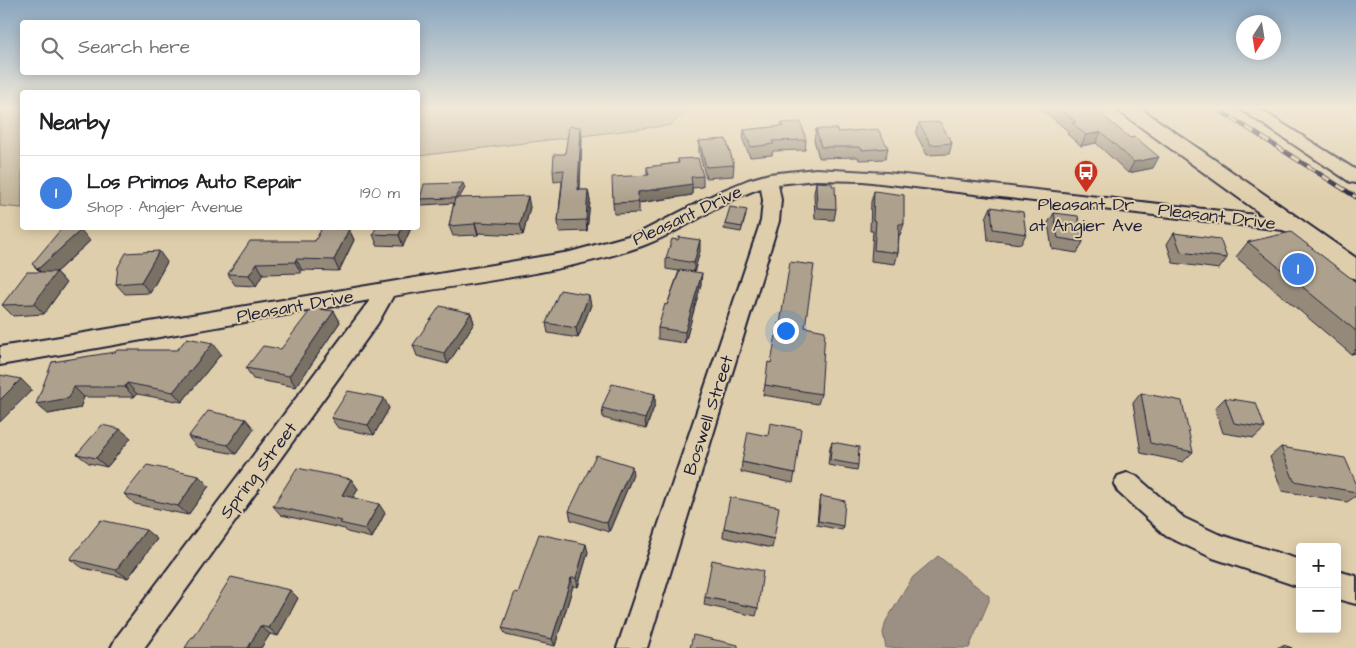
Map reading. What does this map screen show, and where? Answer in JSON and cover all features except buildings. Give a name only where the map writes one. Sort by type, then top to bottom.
[{"type":"main road","points":[[1170,138],[1356,270]]},
{"type":"street","points":[[1294,138],[1356,178]]},
{"type":"street","name":"Pleasant Drive","points":[[0,356],[570,259],[621,246],[656,233],[738,190],[769,180],[804,175],[858,176],[1291,224]]},
{"type":"street","name":"Boswell Street","points":[[632,648],[770,221],[772,200],[769,180]]},
{"type":"street","name":"Spring Street","points":[[126,648],[371,317],[386,291]]},
{"type":"street","points":[[1126,484],[1175,527],[1212,545],[1292,571]]},
{"type":"street","points":[[1341,586],[1356,590]]},
{"type":"shaded area","points":[[0,138],[20,138],[20,208],[0,206]]},
{"type":"shaded area","points":[[420,138],[563,138],[420,156]]},
{"type":"shaded area","points":[[938,556],[989,596],[989,601],[969,648],[886,648],[883,633],[886,621],[913,577]]},
{"type":"railway","points":[[1264,138],[1356,197]]},
{"type":"place","name":"Pleasant Dr at Angier Ave","points":[[1086,193]]},
{"type":"place","name":"Los Primos Auto Repair","points":[[1298,269]]}]
